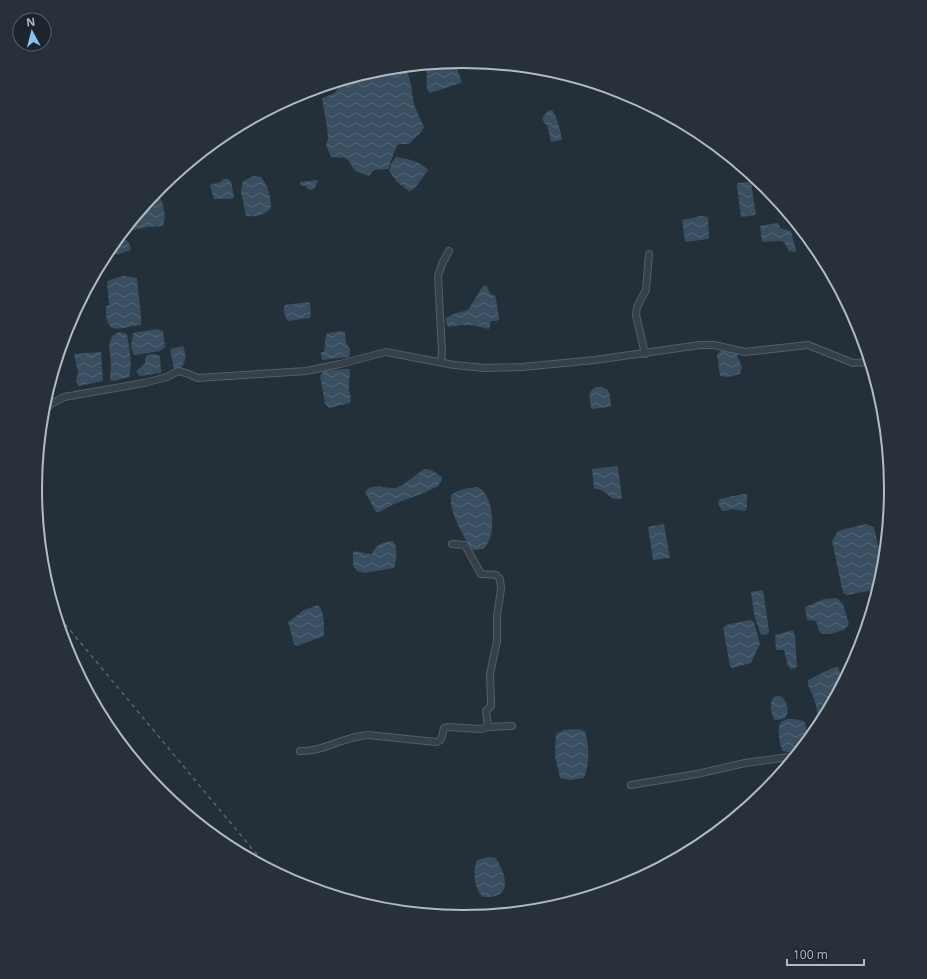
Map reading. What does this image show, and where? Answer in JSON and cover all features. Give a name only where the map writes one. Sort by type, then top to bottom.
[{"type":"street","points":[[441,362],[442,352],[438,276],[449,251]]},
{"type":"street","points":[[645,354],[636,315],[637,307],[646,290],[649,254]]},
{"type":"street","points":[[50,405],[64,397],[144,383],[167,377],[178,371],[198,378],[306,371],[386,352],[485,368],[522,367],[595,360],[700,345],[714,345],[746,352],[808,345],[853,363],[866,362]]},
{"type":"street","points":[[452,544],[464,545],[481,574],[496,575],[500,579],[501,589],[497,616],[497,641],[490,674],[491,706],[486,711],[488,727]]},
{"type":"street","points":[[300,751],[309,751],[357,736],[368,735],[436,742],[442,739],[444,728],[448,727],[481,729],[488,727],[512,726]]},
{"type":"street","points":[[631,785],[697,774],[745,762],[789,757]]},
{"type":"water","points":[[457,68],[462,82],[461,83],[430,93],[427,89],[426,70]]},
{"type":"water","points":[[407,72],[409,76],[415,107],[424,127],[409,144],[399,144],[396,147],[388,169],[374,170],[369,176],[355,171],[345,158],[331,157],[326,145],[328,139],[327,127],[322,98],[335,93],[339,87],[354,82]]},
{"type":"water","points":[[551,110],[556,118],[562,140],[551,142],[547,125],[544,123],[542,118],[548,111]]},
{"type":"water","points":[[396,157],[418,162],[428,170],[415,188],[409,191],[397,182],[389,171],[391,164]]},
{"type":"water","points":[[254,176],[261,177],[266,184],[270,195],[271,208],[265,213],[259,215],[246,216],[241,192],[243,181]]},
{"type":"water","points":[[224,179],[231,181],[234,197],[232,199],[214,199],[210,186],[211,184],[219,183]]},
{"type":"water","points":[[318,181],[314,189],[309,190],[305,186],[300,185],[300,182]]},
{"type":"water","points":[[751,182],[756,215],[741,217],[737,186],[738,183]]},
{"type":"water","points":[[160,197],[164,208],[165,217],[163,226],[131,230]]},
{"type":"water","points":[[701,216],[708,217],[709,239],[685,242],[682,220]]},
{"type":"water","points":[[777,223],[779,224],[780,228],[791,231],[796,250],[795,252],[789,251],[784,242],[762,242],[760,226]]},
{"type":"water","points":[[125,238],[129,243],[131,250],[113,255]]},
{"type":"water","points":[[124,276],[137,278],[141,325],[115,329],[108,323],[106,316],[106,306],[109,305],[107,283],[109,280]]},
{"type":"water","points":[[485,285],[487,286],[490,294],[494,295],[496,298],[499,319],[497,321],[491,321],[489,329],[468,325],[448,327],[446,318],[453,314],[468,310]]},
{"type":"water","points":[[307,302],[310,303],[310,318],[288,321],[284,311],[285,305]]},
{"type":"water","points":[[157,329],[163,331],[165,347],[160,351],[135,355],[131,347],[133,333]]},
{"type":"water","points":[[339,331],[345,332],[346,343],[350,349],[350,355],[348,357],[322,360],[321,352],[324,352],[326,334]]},
{"type":"water","points":[[119,332],[127,334],[131,366],[129,377],[115,381],[110,380],[111,364],[109,345],[112,336]]},
{"type":"water","points":[[183,346],[185,355],[184,364],[180,369],[174,369],[170,349]]},
{"type":"water","points":[[720,351],[729,351],[737,354],[742,368],[740,374],[728,377],[720,376],[717,355]]},
{"type":"water","points":[[101,352],[103,381],[79,386],[76,382],[78,372],[74,354]]},
{"type":"water","points":[[155,354],[160,356],[161,373],[139,376],[136,371],[145,364],[147,355]]},
{"type":"water","points":[[349,369],[350,373],[350,403],[329,408],[325,404],[320,376],[324,371]]},
{"type":"water","points":[[602,387],[608,390],[611,406],[592,409],[590,393],[593,388]]},
{"type":"water","points":[[617,466],[622,497],[621,499],[611,498],[601,490],[594,489],[592,469]]},
{"type":"water","points":[[424,469],[431,470],[442,477],[442,480],[438,486],[376,512],[365,492],[368,489],[371,487],[398,487]]},
{"type":"water","points":[[477,487],[482,490],[489,501],[492,516],[492,530],[484,549],[474,550],[470,548],[454,515],[451,495],[460,490]]},
{"type":"water","points":[[747,494],[747,507],[745,511],[732,509],[722,511],[718,503],[720,499]]},
{"type":"water","points":[[664,524],[670,558],[653,560],[648,527]]},
{"type":"water","points":[[865,524],[874,527],[880,553],[873,590],[847,595],[843,593],[832,541],[838,531]]},
{"type":"water","points":[[393,541],[396,547],[396,561],[394,568],[365,573],[357,571],[353,565],[353,552],[372,554],[380,544]]},
{"type":"water","points":[[763,590],[769,631],[768,634],[762,635],[754,614],[751,592]]},
{"type":"water","points":[[837,598],[843,604],[849,624],[844,630],[830,634],[822,634],[819,631],[816,621],[807,620],[805,607],[824,599]]},
{"type":"water","points":[[318,605],[323,615],[324,636],[297,646],[294,644],[288,622],[304,610]]},
{"type":"water","points":[[750,620],[754,622],[760,644],[751,663],[732,668],[730,666],[723,628],[726,625]]},
{"type":"water","points":[[793,630],[795,636],[797,666],[791,669],[788,666],[784,650],[776,650],[775,635]]},
{"type":"water","points":[[838,667],[842,677],[818,718],[816,705],[808,680]]},
{"type":"water","points":[[776,696],[784,699],[787,707],[787,715],[785,718],[774,720],[771,710],[771,703],[773,698]]},
{"type":"water","points":[[787,719],[794,719],[804,721],[806,725],[807,734],[793,752],[783,751],[779,737],[781,722]]},
{"type":"water","points":[[578,729],[585,731],[587,743],[588,760],[584,778],[570,780],[560,778],[555,756],[556,734],[564,730]]},
{"type":"water","points":[[489,857],[496,858],[500,865],[505,879],[505,885],[503,891],[499,894],[493,897],[483,897],[476,885],[474,875],[475,865],[477,860]]},
{"type":"railway","points":[[63,622],[261,859]]}]
